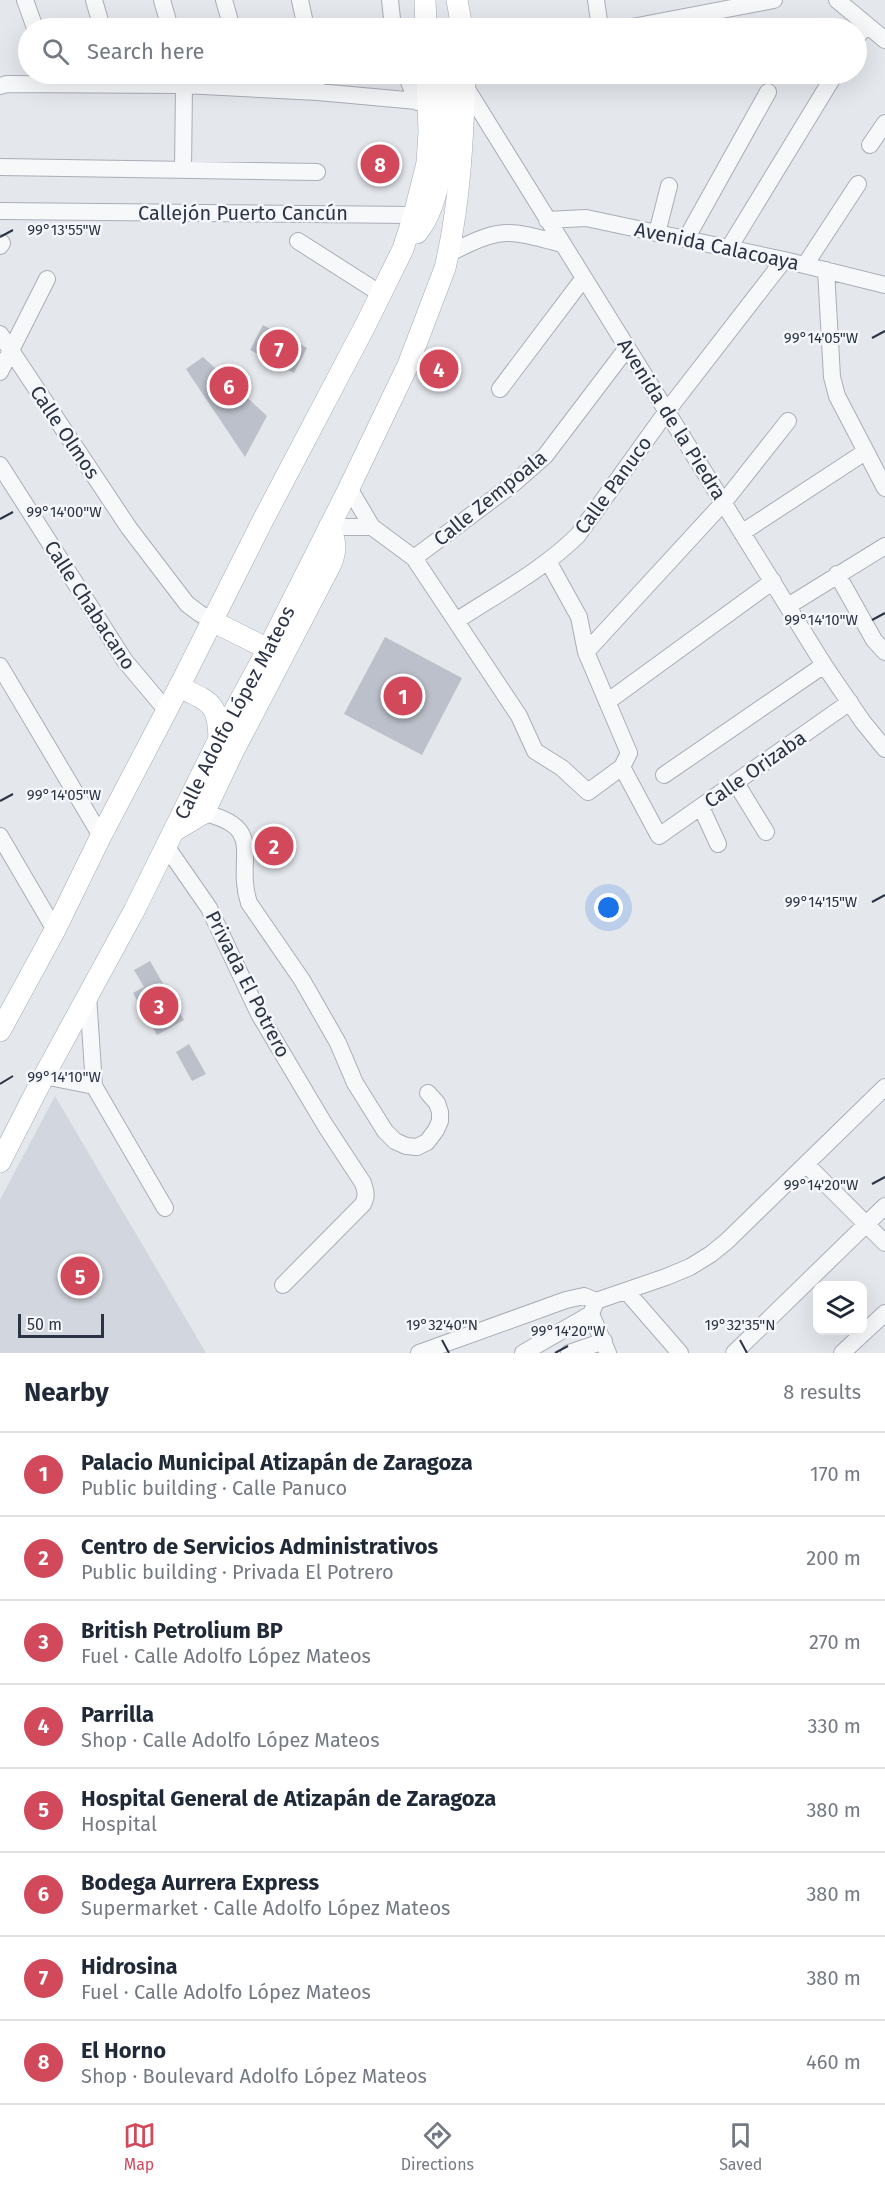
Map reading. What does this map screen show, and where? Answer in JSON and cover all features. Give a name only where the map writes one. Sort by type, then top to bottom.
[{"type":"main road","points":[[425,0],[426,18]]},
{"type":"main road","points":[[446,0],[447,18]]},
{"type":"main road","points":[[457,0],[460,18]]},
{"type":"main road","points":[[470,18],[473,0]]},
{"type":"main road","points":[[0,1028],[55,930],[100,836],[179,687],[403,249],[427,163],[429,132],[423,102],[426,84]]},
{"type":"main road","points":[[403,249],[426,219],[436,190],[458,84]]},
{"type":"main road","name":"Calle Adolfo López Mateos","points":[[0,1162],[170,839],[196,784],[226,746],[268,649],[408,366],[444,255],[460,169],[459,84]]},
{"type":"main road","points":[[403,249],[430,235],[436,238],[444,255]]},
{"type":"main road","points":[[170,839],[204,813],[226,746],[331,564],[335,553],[335,540],[329,527]]},
{"type":"main road","points":[[212,621],[268,649]]},
{"type":"main road","points":[[179,687],[211,704],[216,712],[226,746]]},
{"type":"street","points":[[26,0],[32,18]]},
{"type":"street","points":[[94,0],[99,18]]},
{"type":"street","points":[[162,0],[167,18]]},
{"type":"street","points":[[224,0],[229,18]]},
{"type":"street","points":[[300,0],[304,18]]},
{"type":"street","points":[[390,0],[392,18]]},
{"type":"street","points":[[596,0],[599,18]]},
{"type":"street","points":[[680,18],[774,0]]},
{"type":"street","points":[[837,0],[859,18]]},
{"type":"street","points":[[867,25],[885,40]]},
{"type":"street","points":[[2,80],[18,80]]},
{"type":"street","points":[[183,84],[183,169]]},
{"type":"street","points":[[266,84],[318,92],[423,102]]},
{"type":"street","points":[[317,84],[318,92]]},
{"type":"street","points":[[412,84],[423,102]]},
{"type":"street","name":"Avenida de la Piedra","points":[[463,84],[824,664],[885,749]]},
{"type":"street","points":[[729,248],[830,84]]},
{"type":"street","points":[[686,239],[768,92]]},
{"type":"street","points":[[870,146],[885,123]]},
{"type":"street","points":[[0,167],[317,172]]},
{"type":"street","points":[[805,265],[858,184]]},
{"type":"street","points":[[657,233],[669,186]]},
{"type":"street","name":"Callejón Puerto Cancún","points":[[0,211],[414,215]]},
{"type":"street","name":"Avenida Calacoaya","points":[[547,220],[586,218],[784,260],[885,285]]},
{"type":"street","points":[[444,255],[482,237],[498,233],[517,232],[562,244]]},
{"type":"street","points":[[298,241],[381,294]]},
{"type":"street","name":"Calle Panuco","points":[[456,621],[548,561],[578,535],[667,411],[784,260]]},
{"type":"street","points":[[826,270],[832,377],[837,396],[885,488]]},
{"type":"street","points":[[0,372],[47,279]]},
{"type":"street","points":[[500,389],[583,279]]},
{"type":"street","name":"Calle Olmos","points":[[0,334],[129,528],[176,590],[199,614],[212,621]]},
{"type":"street","name":"Calle Zempoala","points":[[414,558],[513,484],[545,456],[627,348]]},
{"type":"street","points":[[586,652],[724,502],[788,421]]},
{"type":"street","points":[[743,532],[865,452]]},
{"type":"street","name":"Calle Chabacano","points":[[1,471],[125,661],[166,711]]},
{"type":"street","points":[[349,488],[372,527],[414,558],[519,716],[535,751],[562,768],[588,792],[622,767],[628,753],[586,652],[579,617],[548,561]]},
{"type":"street","points":[[329,527],[372,527]]},
{"type":"street","points":[[788,606],[885,546]]},
{"type":"street","points":[[837,574],[874,640],[885,652]]},
{"type":"street","points":[[607,702],[773,581]]},
{"type":"street","points":[[664,775],[824,664]]},
{"type":"street","points":[[0,666],[100,836]]},
{"type":"street","name":"Calle Orizaba","points":[[622,767],[659,836],[850,702]]},
{"type":"street","points":[[736,783],[766,832]]},
{"type":"street","points":[[701,807],[718,844]]},
{"type":"street","points":[[204,813],[225,818],[237,827],[245,841],[244,888],[249,903],[302,980],[338,1043],[356,1083],[385,1131],[395,1141],[406,1146],[417,1147],[427,1142],[436,1130],[441,1112],[428,1094]]},
{"type":"street","points":[[0,836],[55,930]]},
{"type":"street","name":"Privada El Potrero","points":[[170,839],[209,908],[251,998],[325,1125],[363,1183],[366,1197],[363,1204],[283,1285]]},
{"type":"street","points":[[88,995],[94,1086],[165,1208]]},
{"type":"street","points":[[44,1076],[94,1086]]},
{"type":"street","points":[[534,1350],[593,1308],[690,1267],[711,1254],[885,1087]]},
{"type":"street","points":[[806,1164],[885,1243]]},
{"type":"street","points":[[734,1353],[885,1206]]},
{"type":"street","points":[[627,1292],[680,1353]]},
{"type":"street","points":[[419,1353],[566,1300],[584,1296],[593,1308],[606,1347],[569,1353]]},
{"type":"street","points":[[842,1353],[885,1312]]},
{"type":"shaded area","points":[[55,1096],[206,1353],[0,1353],[0,1200]]},
{"type":"building","points":[[263,325],[307,348],[294,373],[250,350]]},
{"type":"building","points":[[203,357],[267,416],[245,457],[186,369]]},
{"type":"building","points":[[385,637],[462,678],[422,755],[344,714]]},
{"type":"building","points":[[150,961],[184,1020],[157,1035],[133,993],[144,987],[134,970]]},
{"type":"building","points":[[189,1044],[206,1074],[192,1081],[176,1052]]},
{"type":"place","name":"El Horno","points":[[380,164]]},
{"type":"place","name":"Hidrosina","points":[[279,349]]},
{"type":"place","name":"Parrilla","points":[[439,369]]},
{"type":"place","name":"Bodega Aurrera Express","points":[[229,386]]},
{"type":"place","name":"Palacio Municipal Atizapán de Zaragoza","points":[[403,696]]},
{"type":"place","name":"Centro de Servicios Administrativos","points":[[274,846]]},
{"type":"place","name":"British Petrolium BP","points":[[159,1006]]},
{"type":"place","name":"Hospital General de Atizapán de Zaragoza","points":[[80,1276]]}]
